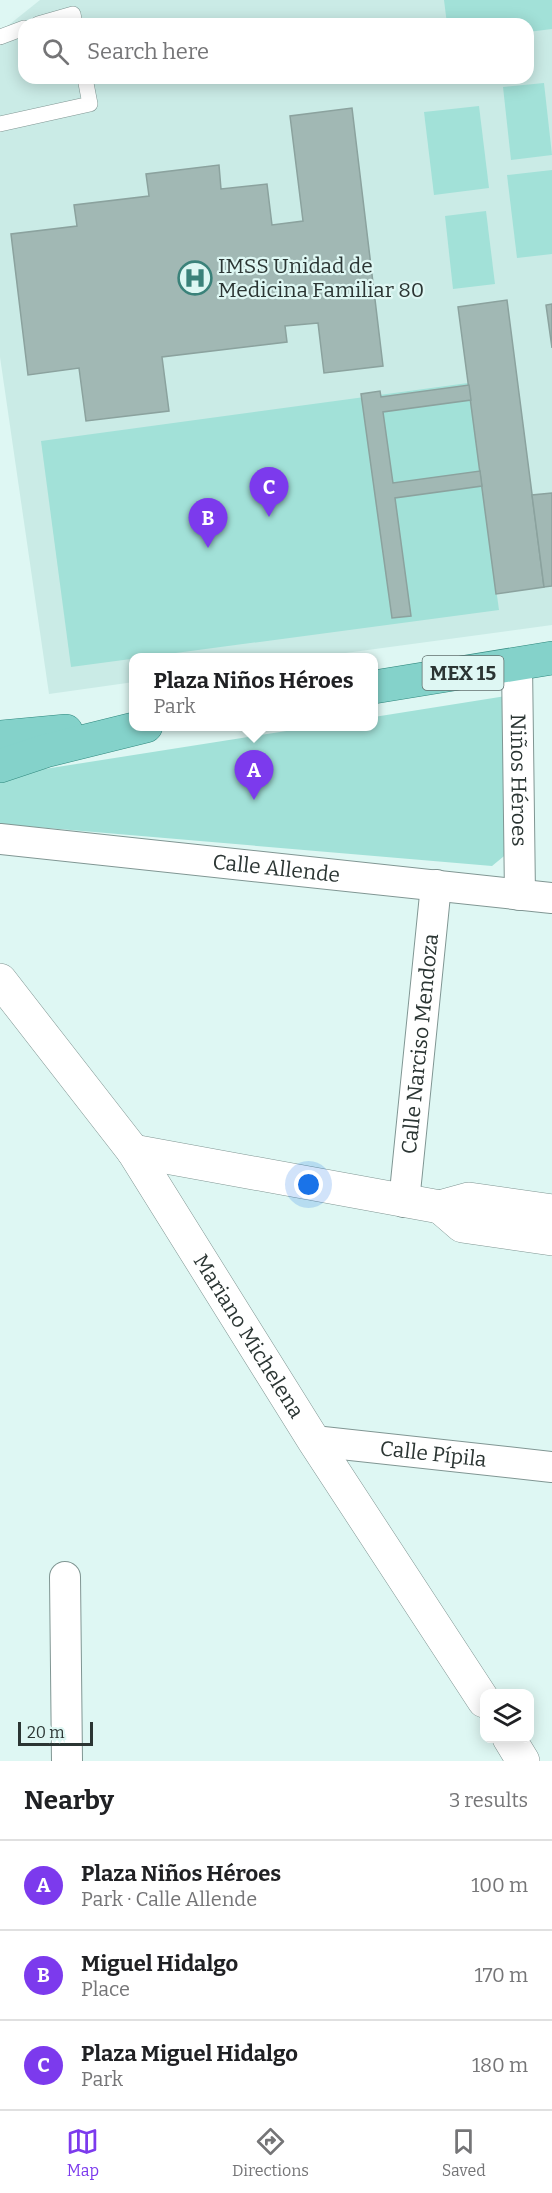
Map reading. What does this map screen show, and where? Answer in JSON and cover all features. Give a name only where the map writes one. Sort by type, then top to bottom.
[{"type":"main road","name":"MEX 15","points":[[378,686],[552,658]]},
{"type":"main road","points":[[0,737],[129,725]]},
{"type":"main road","points":[[0,766],[45,751],[129,730]]},
{"type":"street","name":"Niños Héroes","points":[[517,664],[520,896]]},
{"type":"street","name":"Calle Allende","points":[[0,839],[552,898]]},
{"type":"street","name":"Calle Narciso Mendoza","points":[[404,1202],[435,885]]},
{"type":"street","name":"Mariano Michelena","points":[[0,980],[133,1151],[314,1441],[480,1695]]},
{"type":"street","points":[[133,1151],[404,1202],[440,1207],[469,1199],[552,1211]]},
{"type":"street","points":[[440,1207],[462,1226],[552,1239]]},
{"type":"street","name":"Calle Pípila","points":[[314,1441],[552,1467]]},
{"type":"street","points":[[65,1577],[67,1761]]},
{"type":"street","points":[[512,1743],[523,1761]]},
{"type":"lane","points":[[59,18],[73,14],[74,18]]},
{"type":"lane","points":[[0,37],[18,30]]},
{"type":"lane","points":[[0,124],[90,104],[86,84]]},
{"type":"shaded area","points":[[40,0],[552,0],[552,625],[346,653],[129,653],[129,683],[49,694],[0,357],[0,32]]},
{"type":"shaded area","points":[[444,0],[552,0],[552,29],[534,31],[534,18],[446,18]]},
{"type":"shaded area","points":[[544,83],[552,155],[511,160],[503,87]]},
{"type":"shaded area","points":[[479,106],[489,188],[434,195],[424,112]]},
{"type":"shaded area","points":[[552,170],[552,254],[517,258],[507,175]]},
{"type":"shaded area","points":[[486,211],[495,284],[453,289],[445,216]]},
{"type":"shaded area","points":[[468,383],[499,610],[176,653],[129,653],[129,659],[71,667],[41,441]]},
{"type":"shaded area","points":[[506,696],[509,852],[492,866],[0,824],[0,776],[287,731],[378,731],[378,716]]},
{"type":"building","name":"IMSS Unidad de Medicina Familiar 80","points":[[352,108],[383,366],[324,373],[318,323],[285,326],[287,342],[162,357],[169,411],[86,421],[79,368],[28,375],[11,234],[77,226],[74,205],[149,196],[146,174],[219,165],[221,189],[267,184],[272,225],[303,221],[290,116]]},
{"type":"building","points":[[507,300],[544,587],[496,594],[458,307]]},
{"type":"building","points":[[552,304],[552,348],[546,305]]},
{"type":"building","points":[[469,385],[471,400],[383,412],[393,483],[480,471],[482,486],[395,498],[411,616],[392,618],[361,394],[380,391],[381,397]]},
{"type":"building","points":[[552,493],[552,586],[544,587],[532,495]]},
{"type":"place","name":"IMSS Unidad de Medicina Familiar 80","points":[[195,278]]},
{"type":"place","name":"Plaza Miguel Hidalgo","points":[[269,517]]},
{"type":"place","name":"Miguel Hidalgo","points":[[208,548]]},
{"type":"place","name":"Plaza Niños Héroes","points":[[254,800]]}]
